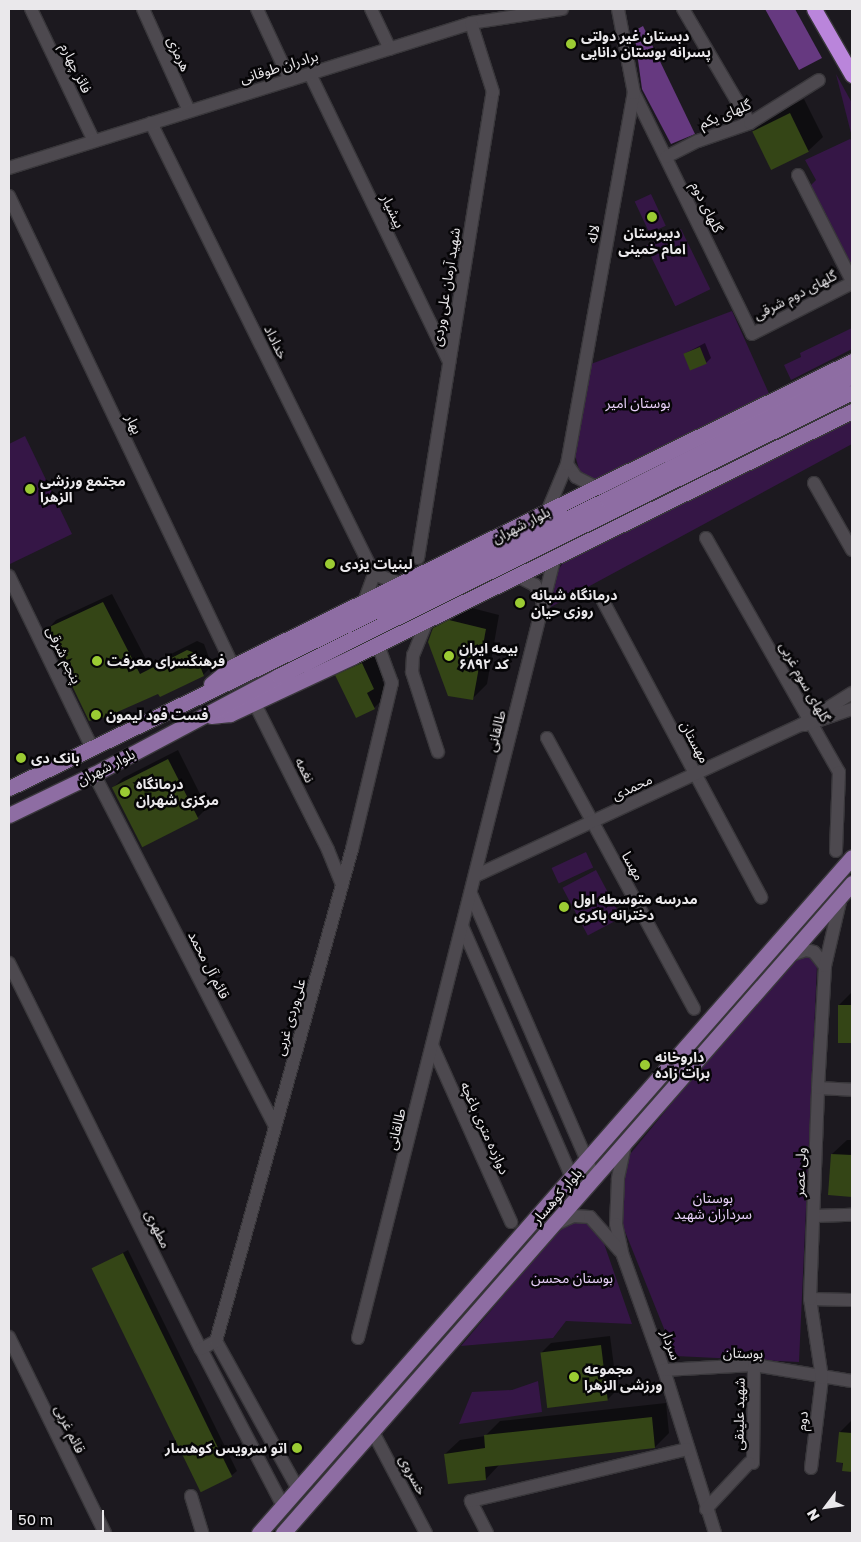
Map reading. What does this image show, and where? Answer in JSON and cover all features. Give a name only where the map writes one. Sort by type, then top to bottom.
[{"type":"highway","points":[[814,9],[852,76]]},
{"type":"main road","name":"بلوار شهران","points":[[195,698],[233,666],[598,488],[852,361]]},
{"type":"main road","name":"بلوار شهران","points":[[9,788],[607,499],[852,376]]},
{"type":"main road","name":"بلوار شهران","points":[[9,815],[94,774],[202,716],[852,392]]},
{"type":"main road","name":"بلوار شهران","points":[[202,716],[230,714],[554,560],[852,411]]},
{"type":"main road","name":"بلوار کوهسار","points":[[259,1533],[588,1161],[852,856]]},
{"type":"main road","name":"بلوار کوهسار","points":[[283,1533],[556,1224],[847,889]]},
{"type":"street","name":"فائز چهارم","points":[[31,9],[94,141]]},
{"type":"street","name":"هرمزی","points":[[143,9],[188,111]]},
{"type":"street","points":[[257,9],[290,80]]},
{"type":"street","points":[[371,9],[390,49]]},
{"type":"street","name":"برادران طوقانی","points":[[9,168],[470,23],[562,9]]},
{"type":"street","name":"لاله","points":[[547,512],[567,464],[634,93],[618,9]]},
{"type":"street","points":[[683,9],[750,123]]},
{"type":"street","name":"شهید آرمان علی وردی","points":[[418,558],[493,92],[470,23]]},
{"type":"street","name":"پیشیار","points":[[310,74],[450,362]]},
{"type":"street","name":"گلهای یکم","points":[[666,157],[698,141],[750,123],[819,80]]},
{"type":"street","name":"گلهای دوم","points":[[634,93],[752,334]]},
{"type":"street","name":"خداداد","points":[[151,123],[378,575]]},
{"type":"street","points":[[798,175],[852,282]]},
{"type":"street","name":"بهار","points":[[9,196],[233,666]]},
{"type":"street","name":"گلهای دوم شرقی","points":[[752,334],[852,282]]},
{"type":"street","points":[[567,464],[576,477],[598,488]]},
{"type":"street","points":[[814,483],[852,550]]},
{"type":"street","name":"گلهای سوم غربی","points":[[706,538],[807,722],[839,772],[836,851]]},
{"type":"street","name":"طالقانی","points":[[358,1338],[554,560]]},
{"type":"street","points":[[364,602],[378,575],[402,584]]},
{"type":"street","name":"پنجم شرقی","points":[[9,576],[92,748]]},
{"type":"street","points":[[519,577],[535,585],[544,604]]},
{"type":"street","name":"مهستان","points":[[603,601],[761,897]]},
{"type":"street","points":[[427,621],[411,662],[415,681],[438,752]]},
{"type":"street","points":[[378,644],[392,683],[415,681]]},
{"type":"street","name":"علی‌وردی غربی","points":[[216,1341],[352,849],[392,683]]},
{"type":"street","points":[[807,722],[852,693]]},
{"type":"street","name":"نغمه","points":[[254,702],[328,850],[342,885]]},
{"type":"street","points":[[807,722],[852,709]]},
{"type":"street","name":"محمدی","points":[[475,876],[807,722]]},
{"type":"street","name":"مهسا","points":[[547,738],[694,1009]]},
{"type":"street","name":"قائم آل محمد","points":[[94,774],[275,1126]]},
{"type":"street","points":[[328,850],[352,849]]},
{"type":"street","name":"ولی عصر","points":[[822,1378],[810,1299],[818,1088],[825,966],[847,889]]},
{"type":"street","points":[[471,894],[595,1179]]},
{"type":"street","points":[[462,926],[580,1196]]},
{"type":"street","points":[[788,956],[806,950],[814,952],[825,966]]},
{"type":"street","name":"مطهری","points":[[9,963],[200,1349],[283,1506]]},
{"type":"street","name":"دوازده متری باغچه","points":[[432,1045],[511,1222]]},
{"type":"street","points":[[818,1088],[852,1090]]},
{"type":"street","name":"سردار","points":[[625,1145],[618,1179],[616,1224],[622,1253],[664,1370],[687,1449],[715,1533]]},
{"type":"street","points":[[814,1216],[852,1215]]},
{"type":"street","name":"سردار","points":[[556,1224],[573,1216],[590,1217],[622,1253]]},
{"type":"street","points":[[810,1299],[852,1300]]},
{"type":"street","name":"قائم غربی","points":[[9,1337],[105,1533]]},
{"type":"street","points":[[200,1349],[216,1341],[298,1489]]},
{"type":"street","name":"بوستان","points":[[664,1370],[754,1365],[822,1378],[852,1381]]},
{"type":"street","name":"شهید علینقی","points":[[706,1509],[751,1463],[754,1365]]},
{"type":"street","name":"دوم","points":[[811,1468],[822,1378]]},
{"type":"street","name":"خسروی","points":[[373,1432],[426,1533]]},
{"type":"street","points":[[487,1533],[471,1501],[687,1449]]},
{"type":"street","points":[[190,1496],[202,1533]]},
{"type":"green space","points":[[836,74],[852,103],[852,137]]},
{"type":"green space","points":[[850,139],[852,141],[852,266],[810,186],[816,180],[805,160]]},
{"type":"green space","points":[[651,194],[666,226],[649,233],[635,202]]},
{"type":"green space","points":[[681,229],[710,289],[675,306],[646,246]]},
{"type":"green space","name":"بوستان امیر","points":[[732,311],[771,398],[599,481],[580,473],[575,455],[591,364]]},
{"type":"green space","points":[[852,328],[852,349],[791,380],[784,365],[801,357],[800,353]]},
{"type":"green space","points":[[852,416],[852,444],[549,608],[556,574],[564,561]]},
{"type":"green space","name":"مجتمع ورزشی الزهرا","points":[[25,436],[72,534],[10,564],[9,444]]},
{"type":"green space","points":[[586,852],[593,867],[559,883],[552,868]]},
{"type":"green space","points":[[596,870],[621,918],[588,936],[562,888]]},
{"type":"green space","name":"بوستان سرداران شهید","points":[[801,954],[813,958],[817,965],[799,1362],[675,1356],[622,1224],[624,1167],[631,1153],[749,1009]]},
{"type":"green space","name":"بوستان محسن","points":[[583,1218],[600,1232],[632,1324],[566,1321],[553,1338],[461,1346],[565,1223]]},
{"type":"green space","points":[[538,1381],[542,1412],[459,1424],[472,1392],[512,1390]]},
{"type":"shaded area","points":[[765,9],[795,9],[822,58],[799,70]]},
{"type":"shaded area","points":[[643,26],[695,134],[671,144],[642,89],[634,31]]},
{"type":"building","points":[[790,113],[809,152],[771,170],[752,131]]},
{"type":"building","points":[[700,347],[707,364],[690,370],[683,354]]},
{"type":"building","name":"فرهنگسرای معرفت","points":[[103,602],[140,674],[187,650],[195,653],[204,676],[160,697],[158,694],[106,717],[89,721],[45,629]]},
{"type":"building","points":[[449,620],[486,629],[473,700],[448,696],[428,642],[433,628]]},
{"type":"building","points":[[362,663],[374,689],[367,693],[375,709],[356,718],[335,675]]},
{"type":"building","points":[[168,759],[198,819],[142,847],[112,788]]},
{"type":"building","points":[[838,1005],[852,1005],[852,1043],[838,1043]]},
{"type":"building","points":[[831,1154],[852,1155],[852,1197],[828,1195]]},
{"type":"building","points":[[123,1253],[232,1477],[201,1492],[92,1268]]},
{"type":"building","name":"مجموعه ورزشی الزهرا","points":[[601,1345],[608,1401],[547,1408],[540,1352]]},
{"type":"building","points":[[652,1417],[655,1448],[485,1467],[486,1480],[448,1484],[444,1454],[485,1448],[484,1435]]},
{"type":"building","points":[[839,1432],[852,1433],[852,1472],[842,1471],[843,1463],[836,1462]]},
{"type":"place","name":"دبستان غیر دولتی پسرانه بوستان دانایی","points":[[571,44]]},
{"type":"place","name":"دبیرستان امام خمینی","points":[[652,217]]},
{"type":"place","name":"مجتمع ورزشی الزهرا","points":[[30,489]]},
{"type":"place","name":"لبنیات یزدی","points":[[330,564]]},
{"type":"place","name":"درمانگاه شبانه روزی حیان","points":[[520,603]]},
{"type":"place","name":"بیمه ایران کد ۶۸۹۲","points":[[449,656]]},
{"type":"place","name":"فرهنگسرای معرفت","points":[[97,661]]},
{"type":"place","name":"فست فود لیمون","points":[[96,715]]},
{"type":"place","name":"بانک دی","points":[[21,758]]},
{"type":"place","name":"درمانگاه مرکزی شهران","points":[[125,792]]},
{"type":"place","name":"مدرسه متوسطه اول دخترانه باکری","points":[[564,907]]},
{"type":"place","name":"داروخانه برات زاده","points":[[645,1065]]},
{"type":"place","name":"مجموعه ورزشی الزهرا","points":[[574,1377]]},
{"type":"place","name":"اتو سرویس کوهسار","points":[[297,1448]]}]
